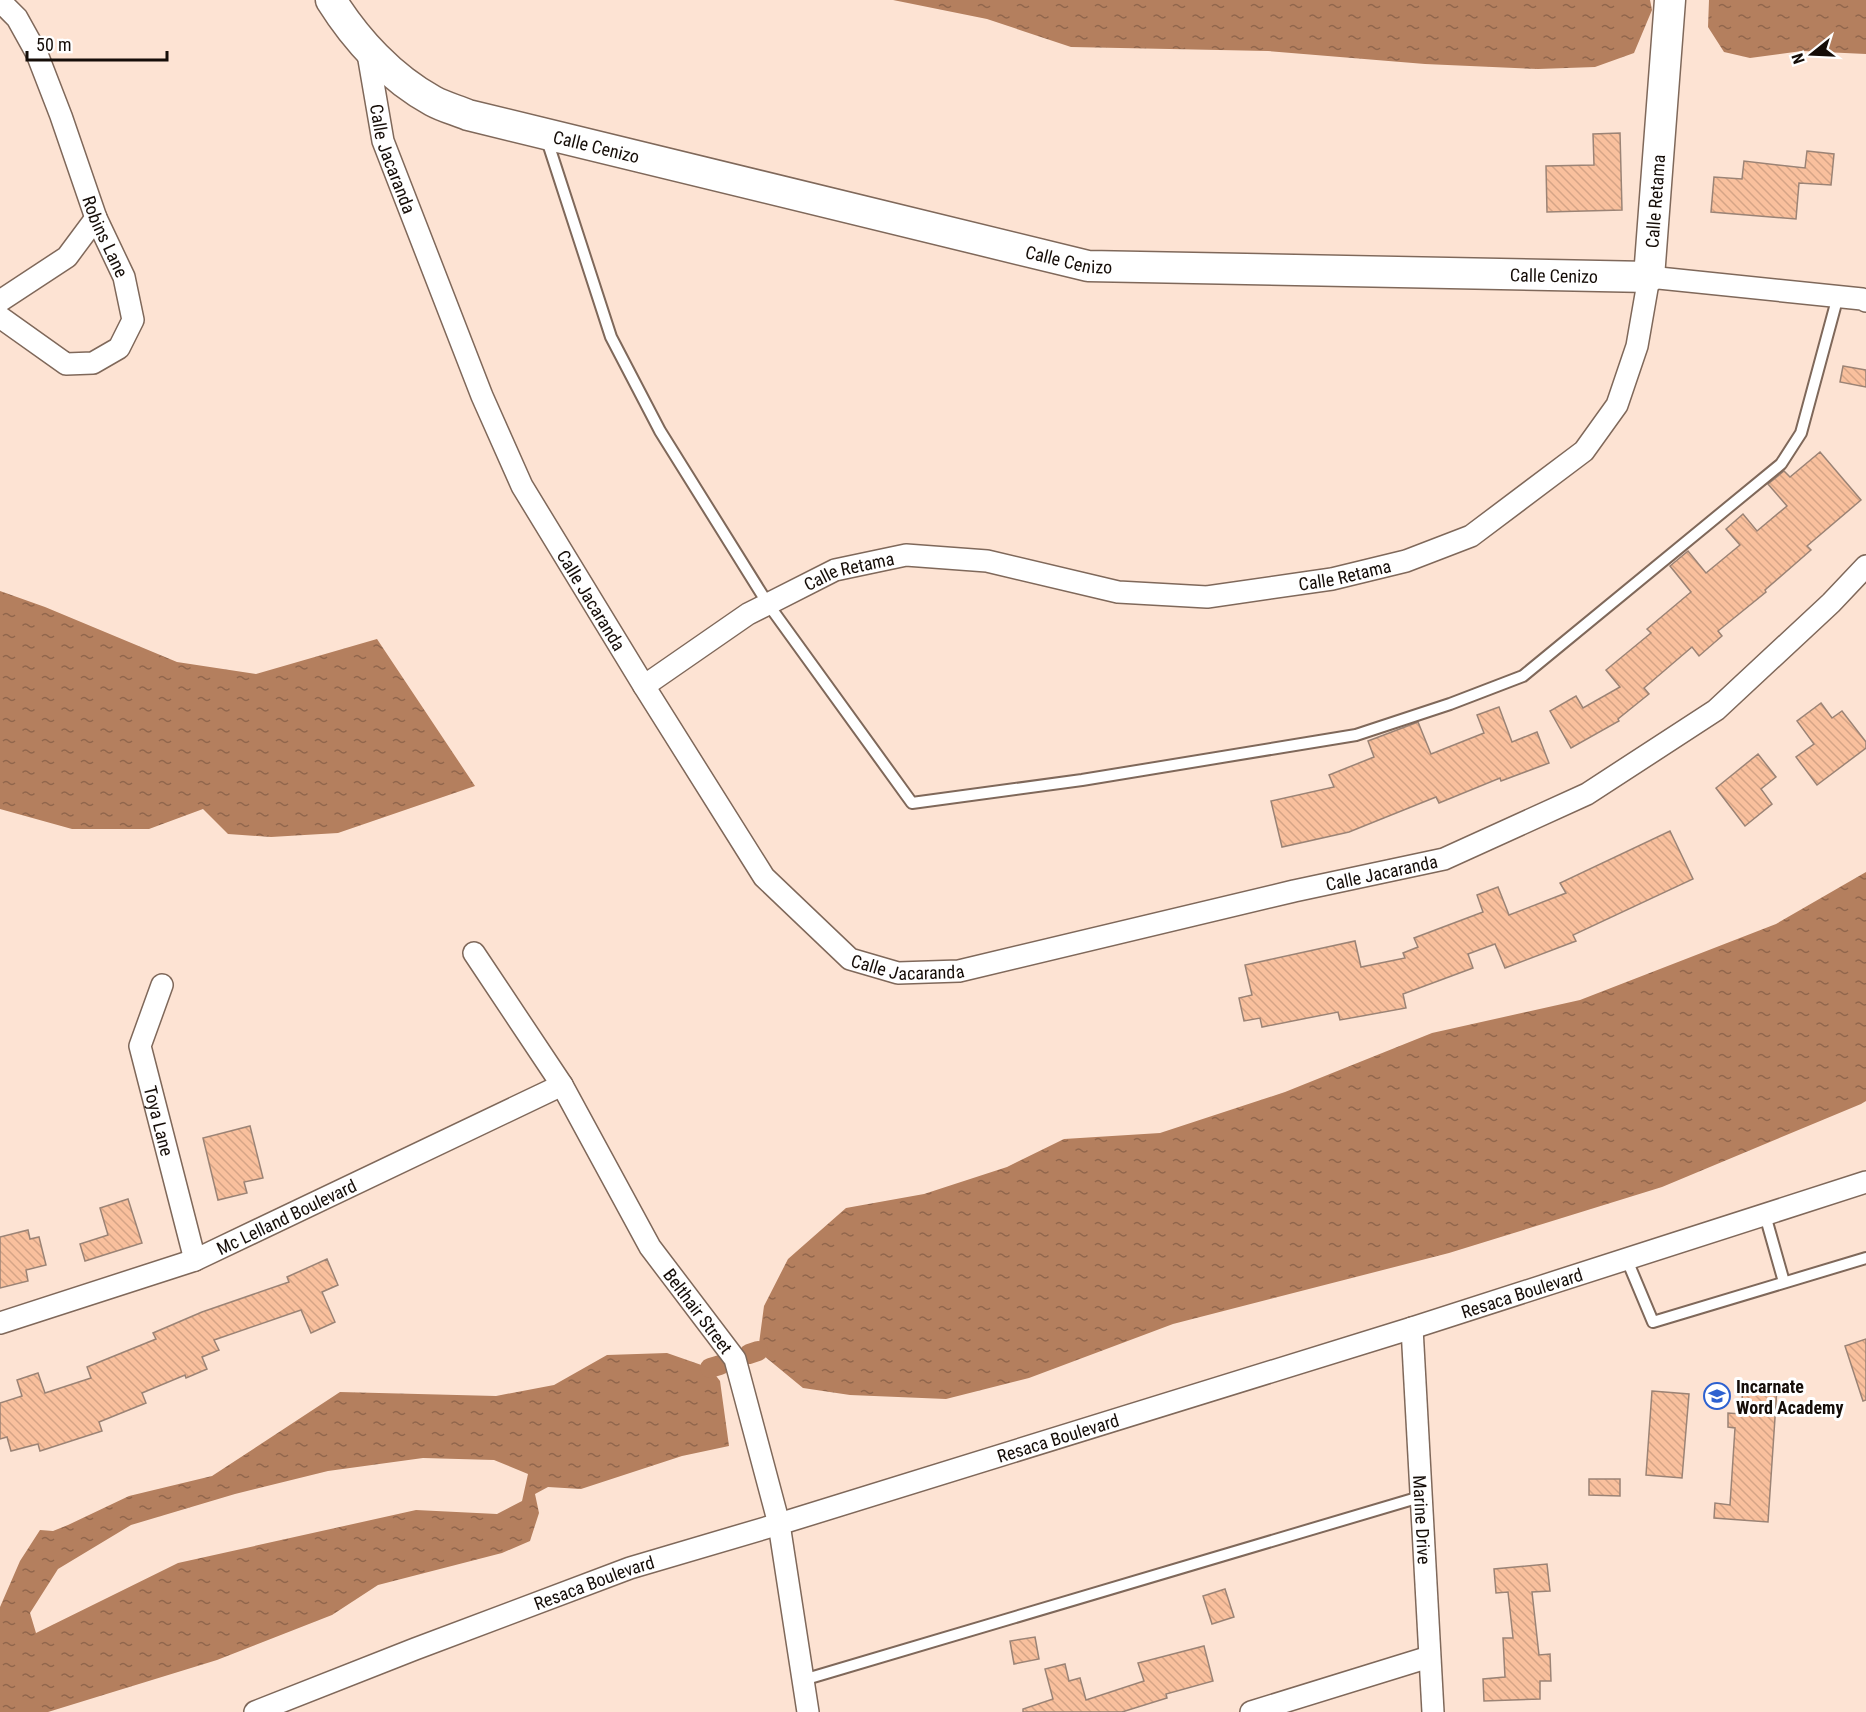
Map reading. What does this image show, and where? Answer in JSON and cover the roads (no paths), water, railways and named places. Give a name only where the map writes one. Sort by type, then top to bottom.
[{"type":"street","name":"Calle Cenizo","points":[[331,0],[367,48],[401,80],[434,101],[468,115],[1088,266],[1649,277],[1838,296],[1866,301]]},
{"type":"street","name":"Calle Retama","points":[[644,686],[748,614],[835,570],[906,555],[987,561],[1118,591],[1207,597],[1332,579],[1406,561],[1471,536],[1584,451],[1617,405],[1637,346],[1649,277],[1670,0]]},
{"type":"street","name":"Robins Lane","points":[[0,1],[17,18],[37,54],[62,116],[96,218],[124,277],[133,320],[119,348],[93,363],[66,364],[0,317]]},
{"type":"street","name":"Calle Jacaranda","points":[[367,48],[383,141],[482,396],[522,486],[764,877],[850,959],[898,974],[959,971],[1293,891],[1444,859],[1587,794],[1716,710],[1831,603],[1866,566]]},
{"type":"street","points":[[0,301],[67,257],[96,218]]},
{"type":"street","name":"Belthair Street","points":[[474,953],[562,1085],[650,1247],[735,1359],[779,1524],[808,1712]]},
{"type":"street","name":"Toya Lane","points":[[162,985],[140,1046],[195,1260]]},
{"type":"street","name":"Mc Lelland Boulevard","points":[[0,1323],[195,1260],[562,1085]]},
{"type":"street","name":"Resaca Boulevard","points":[[255,1712],[630,1568],[1412,1328],[1866,1182]]},
{"type":"street","name":"Marine Drive","points":[[1412,1328],[1433,1712]]},
{"type":"street","points":[[1251,1712],[1429,1656]]},
{"type":"lane","points":[[545,134],[611,337],[660,431],[768,604],[912,803],[1082,780],[1356,735],[1450,704],[1523,676],[1781,464],[1801,434],[1838,296]]},
{"type":"lane","points":[[1765,1215],[1784,1282]]},
{"type":"lane","points":[[1627,1260],[1653,1322],[1866,1258]]},
{"type":"lane","points":[[803,1680],[1420,1497]]},
{"type":"water","points":[[893,0],[1650,0],[1652,10],[1634,53],[1595,67],[1538,69],[1425,64],[1268,51],[1071,47],[987,19]]},
{"type":"water","points":[[1709,0],[1866,0],[1866,54],[1802,51],[1750,58],[1724,52],[1708,27]]},
{"type":"water","points":[[0,591],[45,607],[177,662],[256,674],[377,639],[475,786],[338,833],[271,837],[228,834],[203,809],[149,829],[72,829],[0,809]]},
{"type":"water","points":[[1866,872],[1866,1101],[1861,1104],[1662,1187],[1449,1253],[1173,1324],[1029,1378],[946,1399],[850,1395],[803,1388],[758,1351],[764,1306],[788,1259],[846,1208],[924,1194],[1007,1167],[1064,1139],[1160,1133],[1285,1092],[1432,1033],[1580,1000],[1776,924]]},
{"type":"water","points":[[667,1353],[710,1368],[720,1381],[729,1446],[682,1456],[581,1489],[548,1487],[535,1494],[539,1513],[530,1541],[502,1553],[378,1585],[332,1615],[217,1660],[48,1712],[0,1712],[0,1607],[20,1561],[40,1530],[53,1531],[129,1496],[212,1476],[340,1392],[496,1396],[554,1385],[607,1355]],"holes":[[[423,1458],[494,1460],[528,1474],[522,1501],[497,1514],[416,1510],[178,1563],[36,1633],[30,1613],[58,1569],[131,1525],[235,1494],[328,1471]]]},
{"type":"waterway","points":[[749,1354],[758,1351]]},
{"type":"waterway","points":[[710,1368],[720,1365]]},
{"type":"place","name":"Incarnate Word Academy","points":[[1717,1396]]}]
